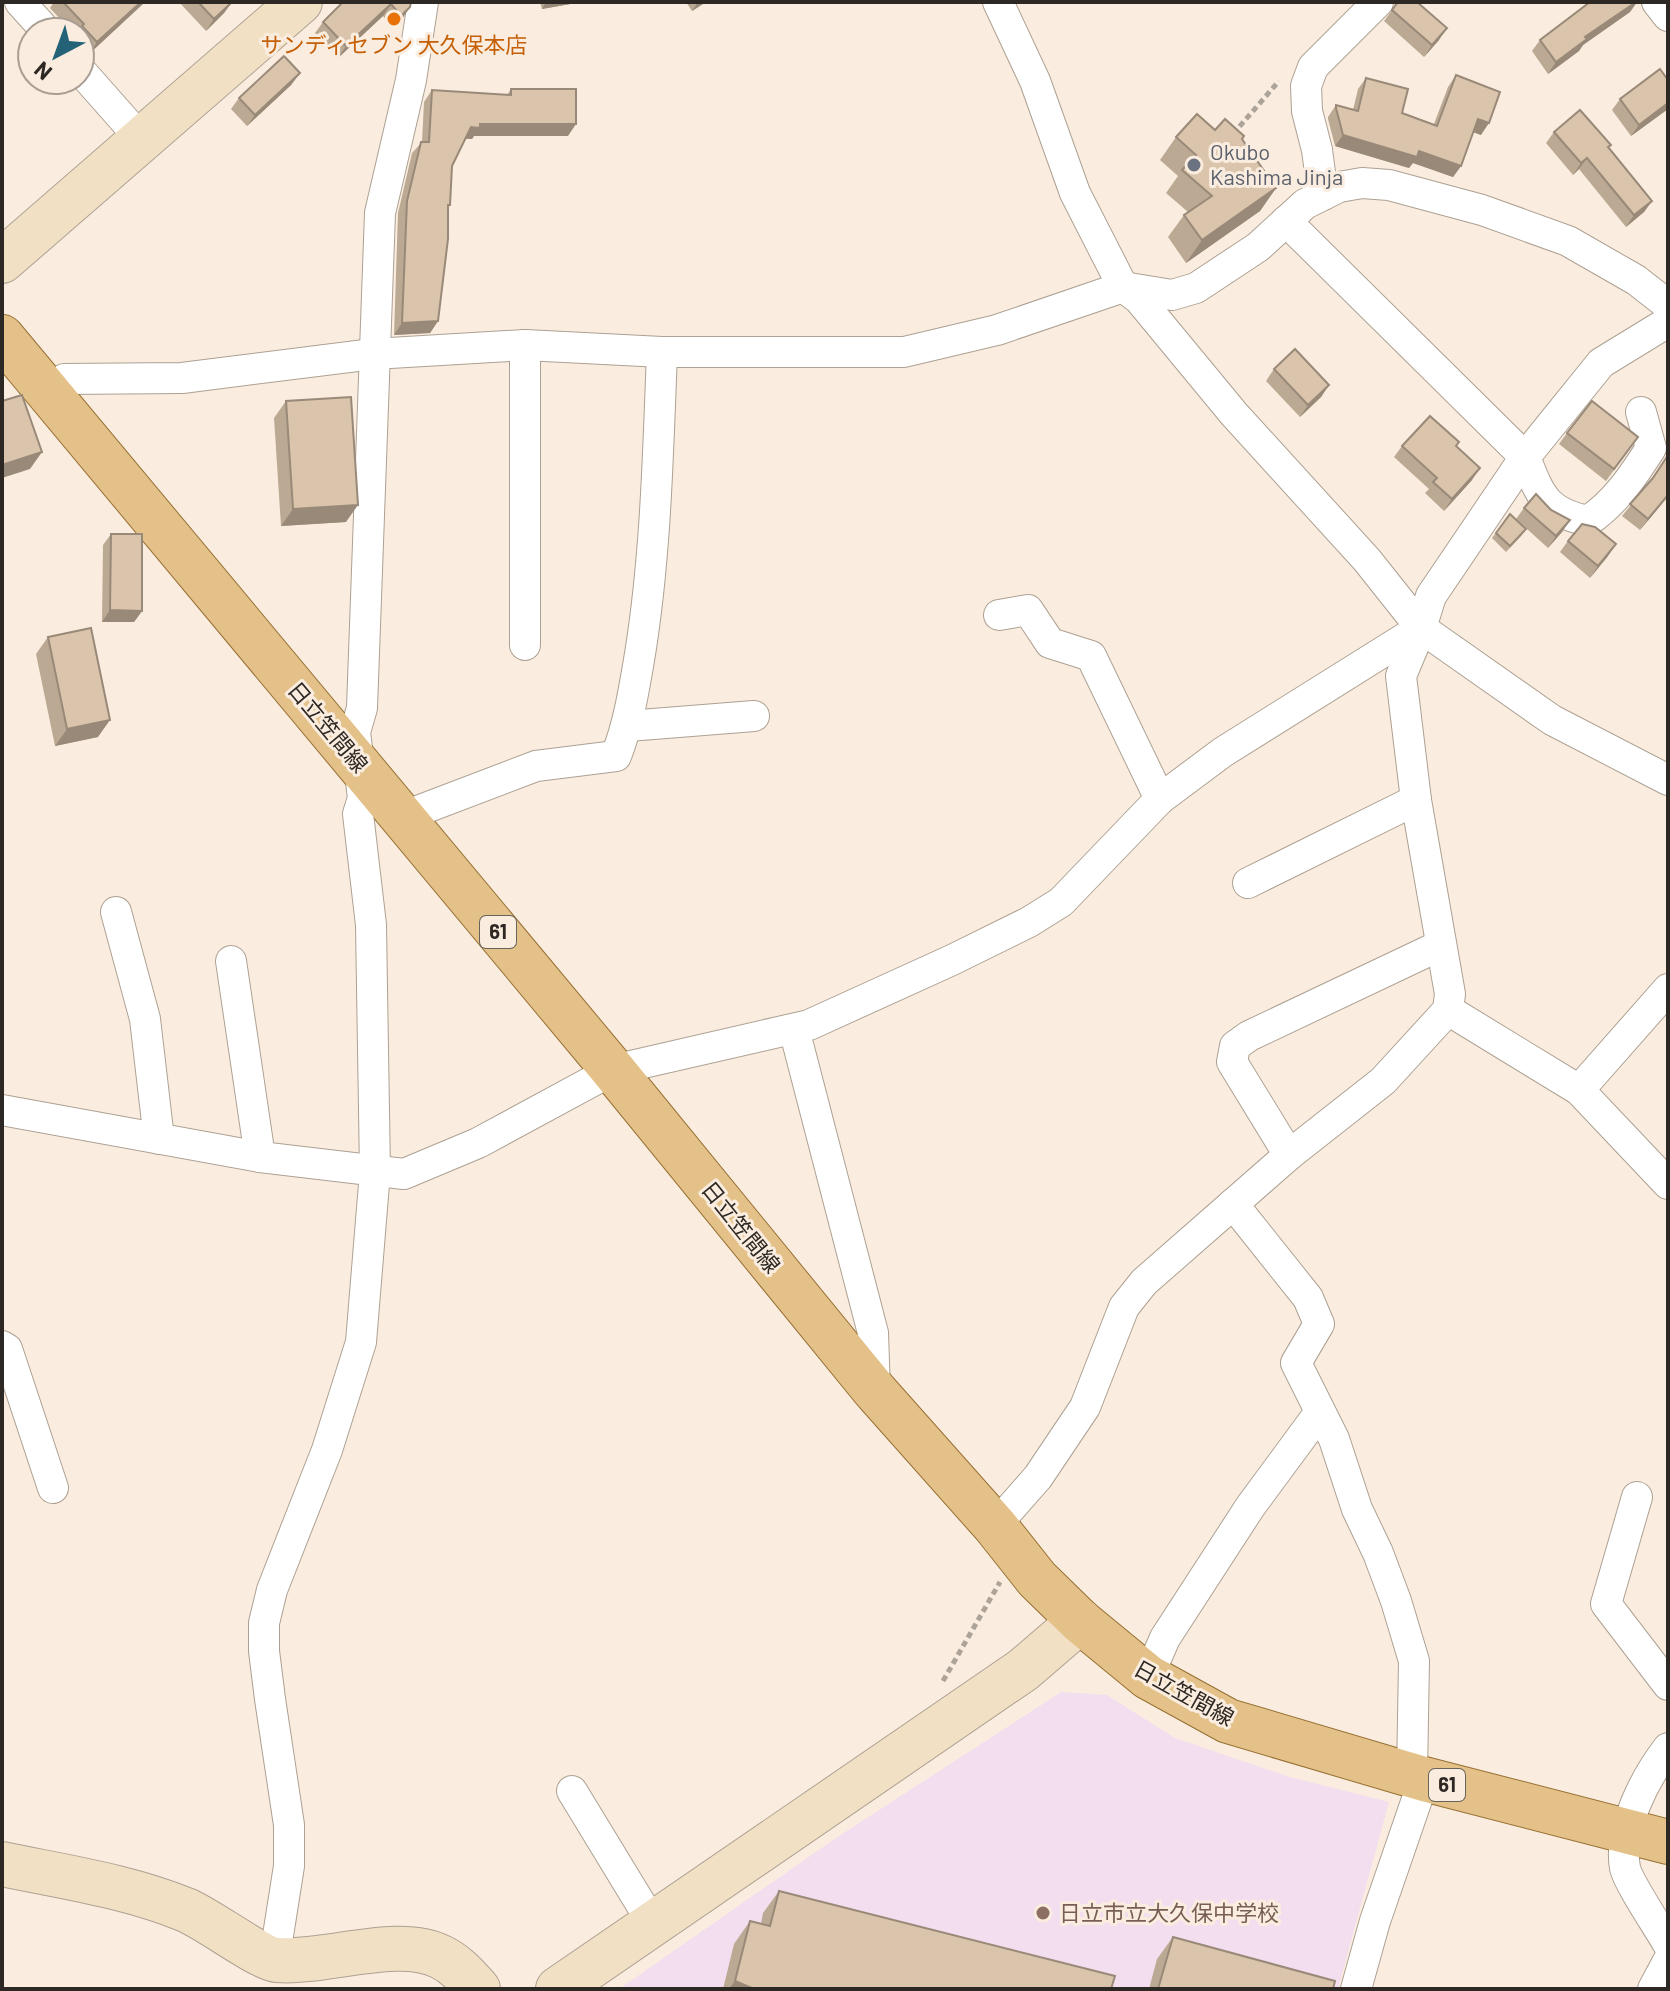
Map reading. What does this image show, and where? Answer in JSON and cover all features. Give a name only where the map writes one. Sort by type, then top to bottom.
[{"type":"main road","name":"日立笠間線","points":[[2,337],[613,1070],[875,1391],[995,1526],[1037,1579],[1080,1621],[1148,1677],[1228,1721],[1418,1777],[1668,1842]]},
{"type":"street","points":[[2,261],[300,2]]},
{"type":"street","points":[[274,1961],[289,1866],[289,1825],[268,1687],[264,1623],[272,1590],[327,1450],[361,1342],[375,1172],[371,925],[358,814],[363,798],[355,732],[362,708],[380,213],[411,80],[423,2]]},
{"type":"street","points":[[998,2],[1035,81],[1075,193],[1123,287],[1139,299],[1234,414],[1367,560],[1421,628],[1552,720],[1668,780]]},
{"type":"street","points":[[1323,195],[1317,150],[1307,111],[1306,86],[1313,67],[1378,2]]},
{"type":"street","points":[[1657,2],[1668,16]]},
{"type":"street","points":[[96,88],[141,139]]},
{"type":"street","points":[[47,390],[64,379],[182,378],[373,354],[525,345],[662,352],[904,352],[997,330],[1123,287],[1172,295],[1196,288],[1258,247],[1305,204],[1339,187],[1362,183],[1389,185],[1482,210],[1568,241],[1636,280],[1668,305]]},
{"type":"street","points":[[1286,221],[1525,457],[1540,494],[1564,516],[1588,521],[1629,483],[1651,448],[1641,412]]},
{"type":"street","points":[[1258,247],[1312,247]]},
{"type":"street","points":[[995,1526],[1038,1477],[1085,1407],[1124,1307],[1144,1282],[1289,1155],[1383,1081],[1448,1010],[1450,994],[1416,800],[1401,676],[1431,596],[1525,457],[1601,363],[1668,322]]},
{"type":"street","points":[[525,345],[525,645]]},
{"type":"street","points":[[402,817],[536,766],[616,756],[628,726],[645,624],[656,515],[662,352]]},
{"type":"street","points":[[999,615],[1028,610],[1050,643],[1091,656],[1160,799]]},
{"type":"street","points":[[2,1104],[2,1111],[260,1157],[404,1174],[478,1143],[613,1070],[809,1025],[952,960],[1040,915],[1061,902],[1160,799],[1223,752],[1421,628]]},
{"type":"street","points":[[628,726],[754,716]]},
{"type":"street","points":[[1248,883],[1416,800]]},
{"type":"street","points":[[116,912],[145,1019],[159,1139]]},
{"type":"street","points":[[1289,1155],[1232,1062],[1235,1046],[1249,1036],[1441,945]]},
{"type":"street","points":[[231,961],[260,1157]]},
{"type":"street","points":[[1579,1090],[1668,989]]},
{"type":"street","points":[[1448,1010],[1579,1090],[1668,1184]]},
{"type":"street","points":[[794,1029],[873,1333],[875,1391]]},
{"type":"street","points":[[1233,1204],[1308,1298],[1319,1324],[1296,1363],[1334,1439],[1357,1509],[1378,1553],[1414,1661],[1418,1777],[1356,1989]]},
{"type":"street","points":[[2,1346],[7,1349],[53,1488]]},
{"type":"street","points":[[1148,1677],[1165,1638],[1250,1507],[1320,1412]]},
{"type":"street","points":[[1637,1497],[1606,1604],[1668,1685]]},
{"type":"street","points":[[558,1989],[1023,1670],[1080,1621]]},
{"type":"street","points":[[1668,1748],[1654,1767],[1626,1830],[1625,1870],[1668,1944]]},
{"type":"street","points":[[572,1791],[653,1924]]},
{"type":"street","points":[[2,1864],[155,1898],[189,1911],[274,1961],[420,1949],[442,1957],[478,1989]]},
{"type":"street","points":[[1653,1989],[1668,1961]]},
{"type":"path","points":[[936,1693],[1007,1571]]},
{"type":"shaded area","name":"日立市立大久保中学校","points":[[1061,1692],[1107,1695],[1175,1738],[1290,1777],[1389,1802],[1338,1989],[619,1989],[836,1838]]},
{"type":"building","points":[[63,2],[141,2],[97,42],[96,16],[76,16]]},
{"type":"building","points":[[198,2],[232,2],[214,19]]},
{"type":"building","points":[[343,2],[411,2],[401,16],[391,4],[346,46],[323,22]]},
{"type":"building","points":[[1398,2],[1417,2],[1447,28],[1432,45],[1392,10]]},
{"type":"building","points":[[1590,2],[1636,2],[1585,37],[1587,39],[1556,62],[1540,40]]},
{"type":"building","points":[[284,56],[300,73],[255,115],[239,98]]},
{"type":"building","points":[[1660,69],[1668,80],[1668,103],[1639,125],[1620,99]]},
{"type":"building","points":[[1456,75],[1500,92],[1489,123],[1478,119],[1461,166],[1419,151],[1417,157],[1343,135],[1336,105],[1358,111],[1366,78],[1408,89],[1402,113],[1437,126]]},
{"type":"building","points":[[511,89],[576,89],[576,124],[480,124],[480,128],[471,127],[452,166],[448,239],[438,321],[402,323],[407,201],[421,142],[429,142],[432,90],[511,95]]},
{"type":"building","points":[[1580,110],[1611,145],[1608,147],[1652,201],[1634,215],[1587,158],[1581,163],[1554,132]]},
{"type":"building","points":[[1197,114],[1215,130],[1225,119],[1244,136],[1242,139],[1276,188],[1202,240],[1184,215],[1212,196],[1182,170],[1196,155],[1176,137]]},
{"type":"building","points":[[1295,349],[1329,385],[1308,405],[1274,369]]},
{"type":"building","points":[[22,395],[42,452],[2,465],[2,401]]},
{"type":"building","points":[[351,397],[358,505],[293,509],[286,401]]},
{"type":"building","points":[[1592,401],[1638,437],[1614,469],[1567,433]]},
{"type":"building","points":[[1430,416],[1459,442],[1456,446],[1480,468],[1452,499],[1433,482],[1437,478],[1402,446]]},
{"type":"building","points":[[1668,455],[1668,495],[1648,519],[1630,504]]},
{"type":"building","points":[[1536,494],[1551,510],[1570,520],[1556,536],[1524,508]]},
{"type":"building","points":[[1510,514],[1526,529],[1510,546],[1496,533]]},
{"type":"building","points":[[1582,524],[1595,527],[1616,544],[1598,566],[1568,541]]},
{"type":"building","points":[[111,534],[142,534],[142,611],[110,610]]},
{"type":"building","points":[[91,628],[110,720],[67,729],[48,637]]},
{"type":"building","points":[[779,1891],[1115,1976],[1111,1989],[754,1989],[735,1981],[750,1921],[770,1926]]},
{"type":"building","points":[[1173,1937],[1335,1981],[1333,1989],[1158,1989]]},
{"type":"place","name":"サンディセブン 大久保本店","points":[[394,19]]},
{"type":"place","name":"Okubo Kashima Jinja","points":[[1194,165]]},
{"type":"place","name":"日立市立大久保中学校","points":[[1043,1913]]}]
